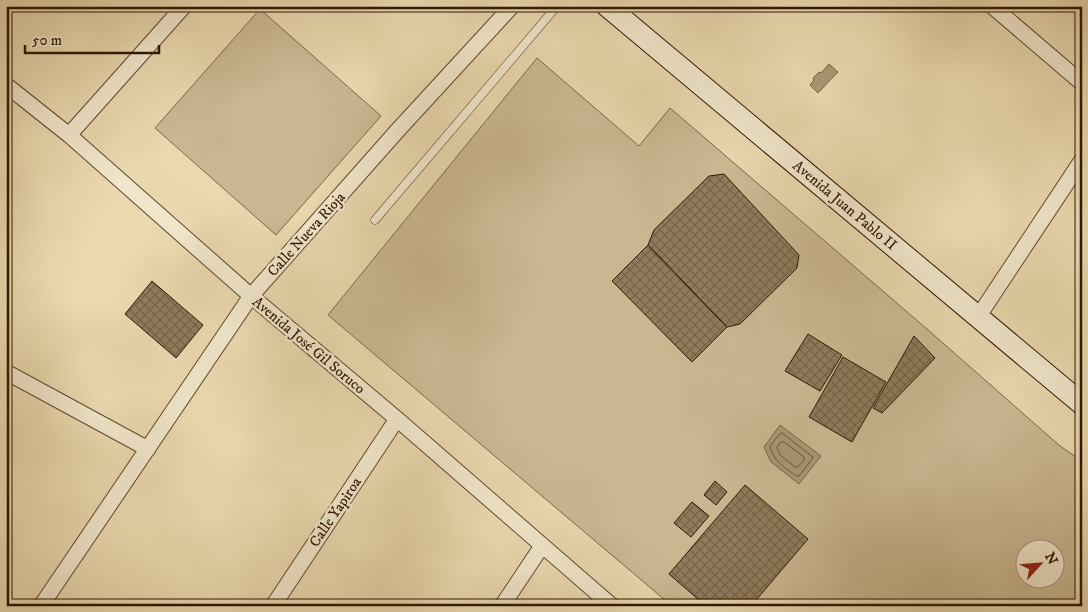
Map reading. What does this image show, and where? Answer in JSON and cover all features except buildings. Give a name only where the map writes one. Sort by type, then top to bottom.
[{"type":"street","points":[[69,135],[184,6]]},
{"type":"street","name":"Calle Nueva Rioja","points":[[41,606],[251,296],[398,130],[512,6]]},
{"type":"street","name":"Avenida Juan Pablo II","points":[[607,6],[1082,404]]},
{"type":"street","points":[[992,6],[1082,83]]},
{"type":"street","name":"Avenida José Gil Soruco","points":[[6,85],[69,135],[251,296],[397,419],[612,606]]},
{"type":"street","points":[[978,317],[1082,160]]},
{"type":"street","points":[[6,372],[148,449]]},
{"type":"street","name":"Calle Yapiroa","points":[[272,606],[397,419]]},
{"type":"street","points":[[502,606],[542,546]]},
{"type":"lane","points":[[374,220],[557,6]]},
{"type":"shaded area","points":[[260,9],[381,116],[276,235],[155,128]]},
{"type":"shaded area","points":[[537,58],[639,146],[670,108],[1060,446],[1082,461],[1082,606],[672,606],[328,315]]},
{"type":"water","points":[[829,64],[838,72],[818,93],[810,85],[814,80],[813,78],[819,72],[821,73]]},
{"type":"water","points":[[780,425],[821,456],[799,484],[771,462],[764,447]]}]
